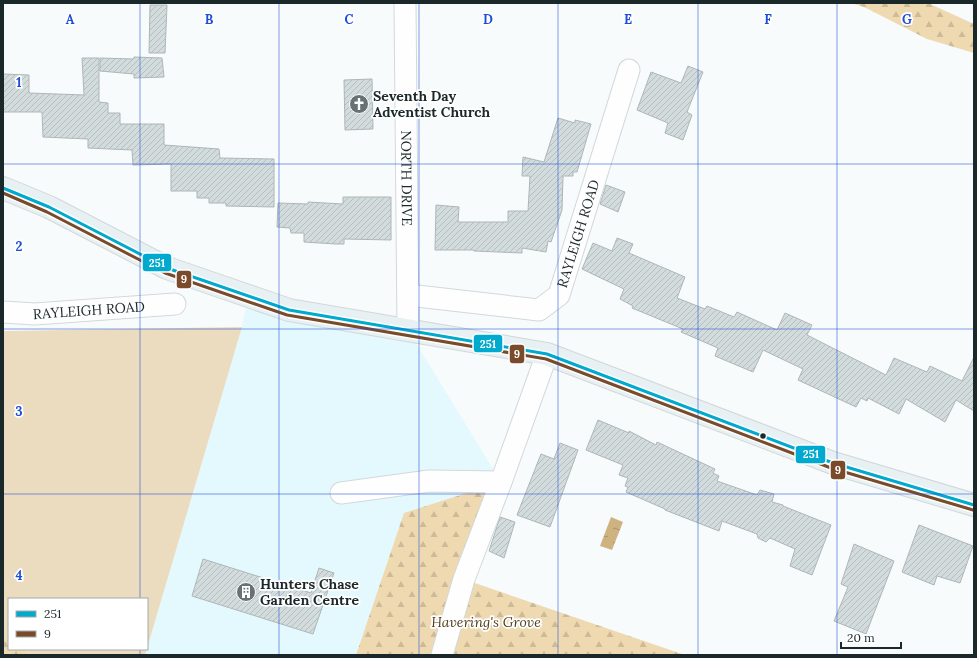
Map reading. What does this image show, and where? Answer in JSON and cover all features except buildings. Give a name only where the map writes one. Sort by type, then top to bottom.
[{"type":"main road","points":[[3,188],[49,207],[174,271],[290,310],[547,354],[833,463],[974,505]]},
{"type":"street","name":"NORTH DRIVE","points":[[405,3],[408,330]]},
{"type":"street","name":"RAYLEIGH ROAD","points":[[408,295],[539,310],[559,295],[629,70]]},
{"type":"street","name":"RAYLEIGH ROAD","points":[[3,312],[36,314],[175,304]]},
{"type":"street","points":[[442,655],[464,579],[547,354]]},
{"type":"street","points":[[341,493],[429,482],[501,482]]},
{"type":"shaded area","points":[[248,296],[408,330],[501,482],[404,513],[356,655],[145,655],[146,650],[148,650],[148,645],[242,327]]},
{"type":"shaded area","points":[[242,327],[148,645],[148,598],[8,598],[8,639],[3,636],[3,331]]},
{"type":"shaded area","points":[[24,650],[147,650],[145,655],[32,655]]},
{"type":"green space","points":[[851,3],[928,3],[974,24],[974,53],[927,39],[864,7]]},
{"type":"green space","name":"Havering's Grove","points":[[501,482],[466,580],[685,655],[356,655],[404,513]]},
{"type":"green space","points":[[3,636],[8,639],[8,650],[24,650],[32,655],[3,655]]},
{"type":"water","points":[[611,517],[623,522],[612,550],[600,546]]},
{"type":"transit line","name":"251","points":[[3,188],[49,207],[167,268],[289,310],[547,354],[833,463],[974,505]]},
{"type":"transit line","name":"9","points":[[3,193],[47,212],[165,273],[287,315],[546,359],[831,468],[973,510]]},
{"type":"place","name":"Seventh Day Adventist Church","points":[[359,104]]},
{"type":"place","name":"Hunters Chase Garden Centre","points":[[246,592]]}]
